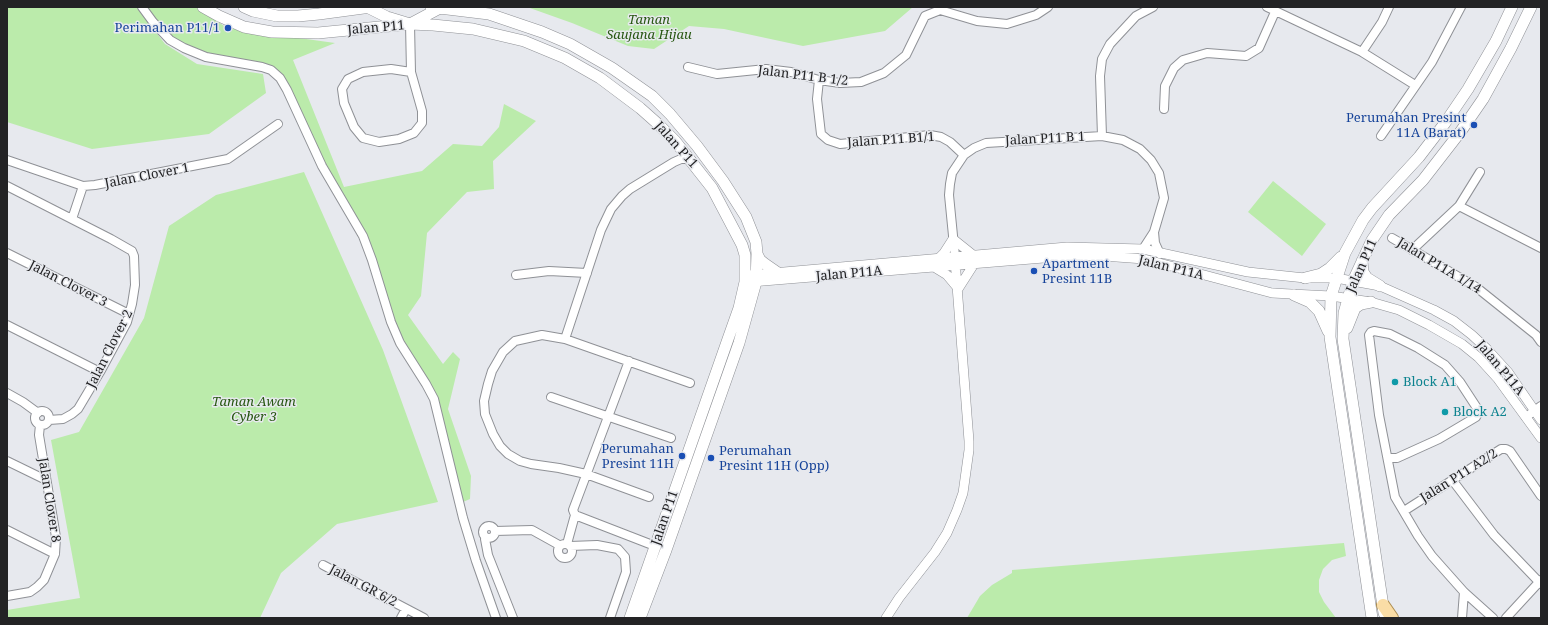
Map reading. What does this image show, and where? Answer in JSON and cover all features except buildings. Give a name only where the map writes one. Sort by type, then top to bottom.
[{"type":"main road","name":"Jalan P11","points":[[204,7],[219,16],[244,27],[272,32],[318,33],[410,24],[433,24],[473,29],[524,41],[564,58],[606,82],[640,108],[675,141],[712,188],[742,244],[751,279],[739,308],[630,618]]},
{"type":"main road","name":"Jalan P11","points":[[244,7],[253,11],[277,16],[298,16],[371,7]]},
{"type":"main road","name":"Jalan P11","points":[[436,7],[489,14],[542,32],[570,44],[612,68],[652,96],[693,140],[723,182],[746,217],[756,242],[757,254],[739,343],[671,536],[640,618]]},
{"type":"main road","points":[[367,8],[387,17],[410,24],[436,7]]},
{"type":"main road","name":"Jalan P11","points":[[1372,618],[1330,337],[1331,296],[1345,253],[1363,220],[1419,156],[1468,89],[1496,41],[1512,7]]},
{"type":"main road","name":"Jalan P11","points":[[1385,618],[1343,339],[1344,313],[1353,281],[1372,240],[1389,214],[1423,180],[1461,131],[1483,99],[1511,48],[1531,7]]},
{"type":"main road","points":[[1305,278],[1321,274],[1330,268],[1345,253]]},
{"type":"main road","points":[[757,254],[760,260],[778,273]]},
{"type":"main road","points":[[1362,261],[1363,272],[1366,278],[1380,286]]},
{"type":"main road","points":[[1294,295],[1310,302],[1319,312],[1330,337]]},
{"type":"main road","points":[[1343,339],[1355,308],[1361,304],[1371,302]]},
{"type":"main road","points":[[660,565],[655,546],[671,536]]},
{"type":"main road","points":[[1383,605],[1392,618]]},
{"type":"street","points":[[142,7],[153,22],[170,40],[206,57],[271,70],[280,78],[287,90],[322,166],[366,242],[391,322],[400,343],[434,399],[463,518],[476,562],[496,618]]},
{"type":"street","name":"Jalan P11 B 1/2","points":[[688,67],[718,74],[766,69],[791,72],[819,80],[840,83],[861,82],[884,73],[906,55],[925,16],[940,10],[978,21],[1007,24],[1036,15],[1048,7]]},
{"type":"street","points":[[1102,136],[1100,76],[1102,59],[1110,44],[1136,16],[1153,7]]},
{"type":"street","points":[[1267,7],[1362,52],[1415,85]]},
{"type":"street","points":[[1362,52],[1382,22],[1389,7]]},
{"type":"street","points":[[1381,136],[1432,62],[1461,7]]},
{"type":"street","points":[[1164,109],[1165,86],[1174,68],[1183,60],[1207,53],[1246,56],[1259,48],[1275,12]]},
{"type":"street","points":[[410,24],[411,72],[422,111],[422,123],[414,133],[399,140],[379,142],[363,138],[354,127],[344,103],[342,89],[348,79],[363,72],[370,71],[392,69],[411,72]]},
{"type":"street","name":"Jalan P11 B1/1","points":[[819,80],[817,99],[821,134],[828,140],[840,144],[930,135],[941,137],[950,142],[964,155]]},
{"type":"street","name":"Jalan Clover 1","points":[[7,160],[83,186],[95,185],[228,159],[278,124]]},
{"type":"street","name":"Jalan P11 B 1","points":[[955,261],[949,195],[952,173],[964,155],[974,148],[986,143],[1102,136],[1123,140],[1140,149],[1151,160],[1159,173],[1164,198],[1154,232],[1144,249]]},
{"type":"street","points":[[674,162],[677,148],[675,141]]},
{"type":"street","points":[[565,339],[601,230],[611,209],[630,189],[674,162],[680,159],[686,159],[693,162]]},
{"type":"street","points":[[1412,250],[1459,206],[1480,172]]},
{"type":"street","name":"Jalan Clover 2","points":[[7,186],[132,251],[135,263],[135,285],[127,322],[100,372],[78,409],[63,419],[49,420]]},
{"type":"street","points":[[72,219],[83,186]]},
{"type":"street","points":[[1459,206],[1541,248]]},
{"type":"street","points":[[1154,232],[1155,243],[1160,254]]},
{"type":"street","name":"Jalan P11A 1/14","points":[[1392,238],[1476,286],[1536,335],[1541,342]]},
{"type":"street","points":[[939,258],[954,239],[974,259],[958,289]]},
{"type":"street","name":"Jalan P11A","points":[[751,279],[934,267],[955,261],[1067,247],[1144,249],[1160,254],[1248,272],[1305,278],[1336,278],[1353,281],[1380,286],[1434,310],[1454,321],[1487,349],[1508,372],[1538,408],[1541,420]]},
{"type":"street","name":"Jalan Clover 3","points":[[7,253],[129,314]]},
{"type":"street","name":"Jalan P11A","points":[[974,259],[1068,256],[1103,256],[1144,259],[1272,293],[1348,298],[1371,302],[1399,310],[1446,334],[1462,344],[1478,357],[1498,379],[1541,438]]},
{"type":"street","name":"Jalan P11A","points":[[751,279],[778,273],[939,258],[955,261]]},
{"type":"street","points":[[886,618],[899,598],[935,552],[957,510],[963,493],[969,442],[955,261]]},
{"type":"street","points":[[934,267],[952,279],[958,289]]},
{"type":"street","points":[[516,275],[549,271],[587,273]]},
{"type":"street","points":[[7,325],[100,372]]},
{"type":"street","points":[[1388,458],[1397,458],[1439,439],[1476,417],[1478,413],[1477,408],[1460,382],[1445,365],[1418,348],[1390,334],[1374,331],[1369,335],[1379,415],[1396,497],[1418,536],[1432,556],[1464,592],[1493,618]]},
{"type":"street","points":[[649,497],[586,474],[531,464],[520,461],[508,454],[500,446],[493,434],[485,414],[484,401],[492,370],[503,352],[515,341],[542,335],[565,339],[690,382]]},
{"type":"street","points":[[565,545],[575,515],[573,510],[629,362]]},
{"type":"street","points":[[7,394],[23,402],[38,413],[45,412],[48,415],[49,420],[46,424],[40,425],[37,422],[35,418],[38,413]]},
{"type":"street","points":[[550,397],[671,438]]},
{"type":"street","points":[[1526,417],[1538,408]]},
{"type":"street","name":"Jalan Clover 8","points":[[7,596],[30,592],[37,587],[44,580],[55,554],[56,537],[38,436],[40,425]]},
{"type":"street","name":"Jalan P11 A2/2","points":[[1404,511],[1502,449],[1510,451],[1541,496]]},
{"type":"street","points":[[7,461],[46,480]]},
{"type":"street","points":[[1453,481],[1494,535],[1540,582],[1506,618]]},
{"type":"street","points":[[575,515],[655,546]]},
{"type":"street","points":[[513,618],[488,556],[485,539],[486,537],[483,530],[486,527],[491,526],[495,531],[532,530],[565,545],[597,545],[618,550],[625,557],[626,572],[610,618]]},
{"type":"street","points":[[7,530],[55,554]]},
{"type":"street","name":"Jalan GR 6/2","points":[[323,565],[424,618]]},
{"type":"street","points":[[1462,618],[1464,592]]},
{"type":"street","points":[[401,618],[406,609]]},
{"type":"green space","points":[[7,7],[137,7],[165,44],[197,64],[263,74],[266,93],[209,134],[92,149],[7,122]]},
{"type":"green space","points":[[145,7],[197,7],[227,28],[335,43],[293,60],[344,187],[422,171],[453,144],[482,146],[499,127],[504,104],[536,121],[493,161],[494,189],[467,192],[427,233],[421,296],[408,315],[443,364],[453,352],[460,359],[448,409],[471,476],[470,499],[463,502],[436,395],[403,342],[384,290],[291,90],[270,66],[206,53],[171,37]]},
{"type":"green space","name":"Taman Saujana Hijau","points":[[527,7],[913,7],[885,31],[803,46],[724,29],[689,26],[654,49],[628,46],[572,23]]},
{"type":"green space","name":"Taman Awam Cyber 3","points":[[304,172],[383,350],[438,502],[337,524],[281,573],[260,618],[7,618],[7,610],[80,598],[51,440],[79,432],[144,318],[169,226],[216,195]]},
{"type":"green space","points":[[1273,181],[1326,224],[1302,256],[1248,212]]},
{"type":"green space","points":[[1344,543],[1346,556],[1332,560],[1323,569],[1319,580],[1319,592],[1324,602],[1336,618],[967,618],[980,596],[992,585],[1012,573],[1012,570]]},
{"type":"place","name":"Perimahan P11/1","points":[[228,28]]},
{"type":"place","name":"Perumahan Presint 11A (Barat)","points":[[1474,125]]},
{"type":"place","name":"Apartment Presint 11B","points":[[1034,271]]},
{"type":"place","name":"Block A1","points":[[1395,382]]},
{"type":"place","name":"Block A2","points":[[1445,412]]},
{"type":"place","name":"Perumahan Presint 11H","points":[[682,456]]},
{"type":"place","name":"Perumahan Presint 11H (Opp)","points":[[711,458]]}]
